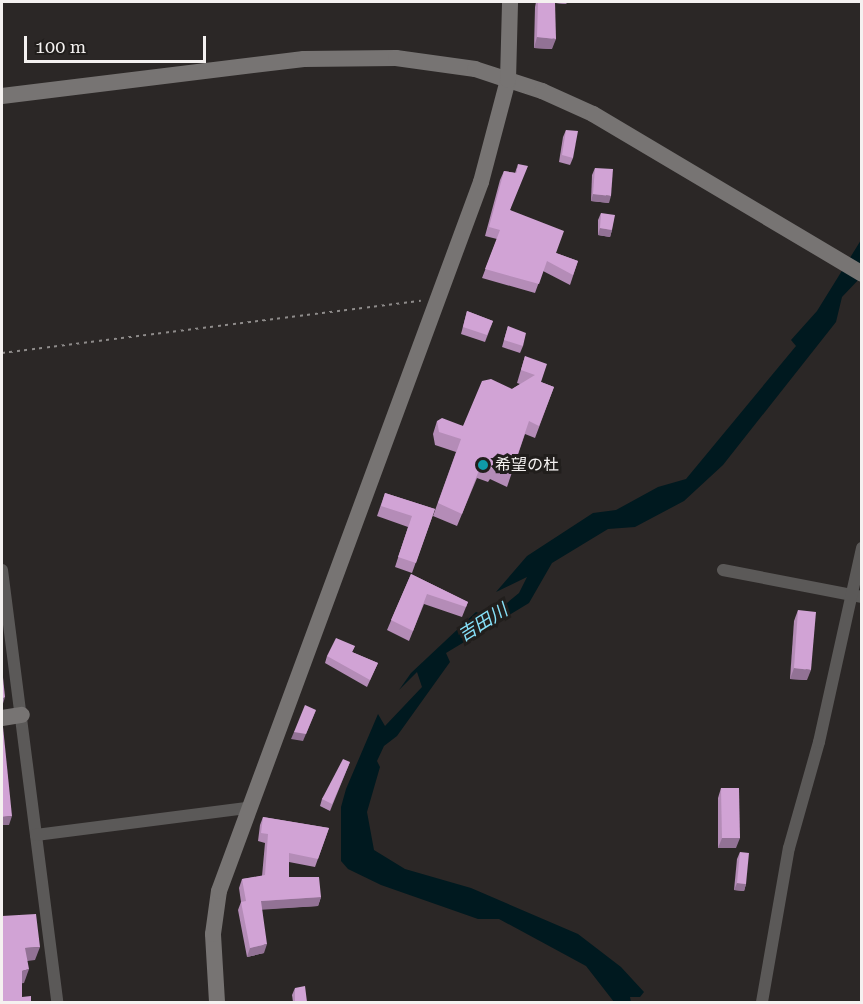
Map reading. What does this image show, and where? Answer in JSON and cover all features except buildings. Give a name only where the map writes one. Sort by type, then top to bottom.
[{"type":"street","points":[[217,1002],[213,968],[219,891],[481,182],[508,80],[510,2]]},
{"type":"street","points":[[2,96],[230,67],[362,57],[475,69],[593,114],[826,250],[861,273]]},
{"type":"street","points":[[762,1002],[789,848],[856,596],[861,548]]},
{"type":"street","points":[[2,570],[57,1002]]},
{"type":"street","points":[[723,570],[856,596]]},
{"type":"street","points":[[2,718],[22,715]]},
{"type":"street","points":[[36,835],[248,808]]},
{"type":"path","points":[[2,353],[438,299]]},
{"type":"water","name":"吉田川","points":[[861,240],[861,277],[842,297],[836,322],[723,465],[684,501],[635,527],[608,529],[552,563],[529,603],[446,653],[450,662],[397,736],[384,746],[377,761],[380,767],[367,812],[374,850],[405,869],[471,888],[578,934],[621,967],[644,992],[640,997],[630,997],[631,1002],[614,1002],[586,966],[499,919],[478,919],[381,885],[348,869],[341,861],[341,807],[346,789],[378,714],[385,726],[422,687],[417,672],[399,690],[411,673],[476,612],[490,617],[519,593],[527,577],[496,592],[527,556],[593,513],[616,510],[658,487],[686,479],[796,346],[791,340],[817,311]]},
{"type":"place","name":"希望の杜","points":[[483,465]]}]
